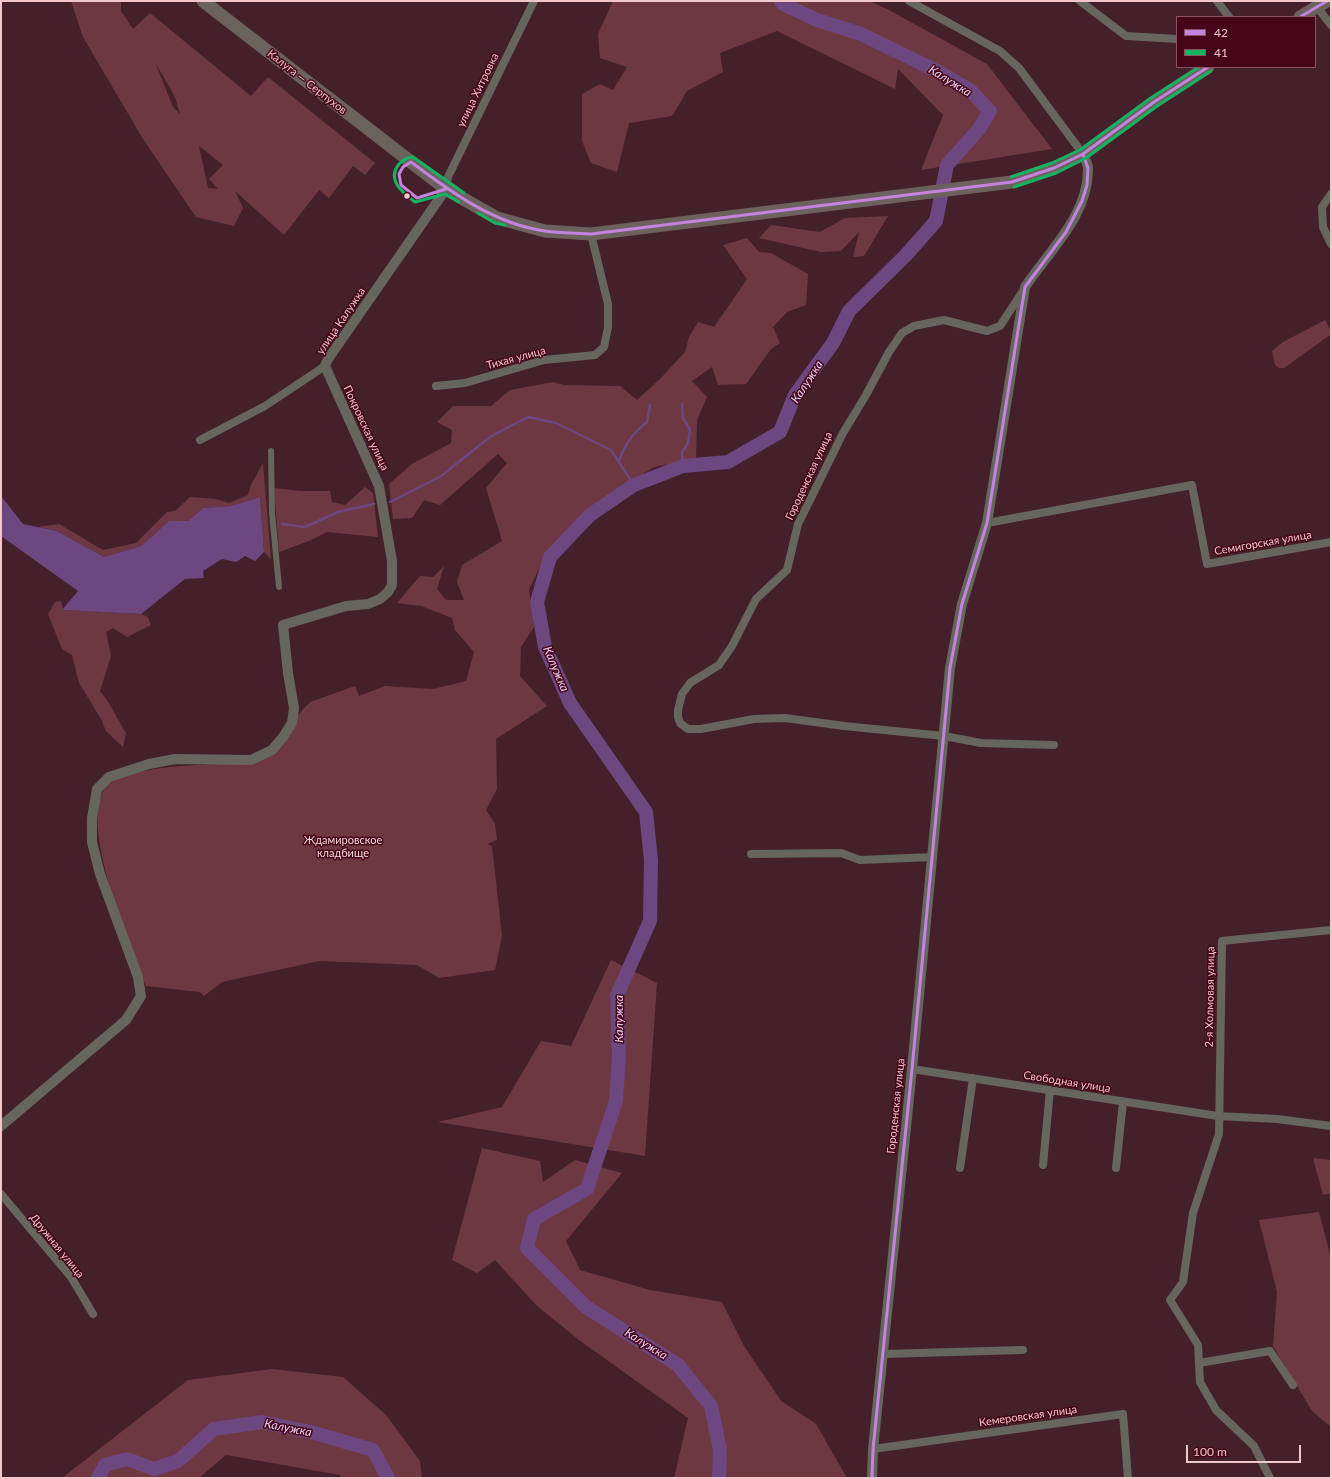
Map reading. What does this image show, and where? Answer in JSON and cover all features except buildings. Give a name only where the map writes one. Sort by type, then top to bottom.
[{"type":"main road","name":"Калуга — Серпухов","points":[[203,1],[446,189],[497,218],[545,231],[591,234],[1012,182],[1054,168],[1083,154],[1154,102],[1206,68]]},
{"type":"main road","points":[[1302,16],[1322,4]]},
{"type":"street","name":"улица Хитровка","points":[[446,189],[448,177],[534,1]]},
{"type":"street","points":[[909,1],[1005,56],[1019,68],[1083,154]]},
{"type":"street","points":[[1080,1],[1126,36],[1176,39]]},
{"type":"street","points":[[1217,1],[1228,16]]},
{"type":"street","points":[[1322,4],[1330,26]]},
{"type":"street","name":"Городенская улица","points":[[1054,745],[982,743],[944,736],[844,726],[785,718],[754,719],[701,729],[688,728],[680,723],[678,710],[682,694],[690,683],[719,665],[732,646],[756,599],[787,570],[798,524],[810,498],[843,433],[866,395],[889,352],[902,333],[914,326],[944,320],[987,331],[1000,326],[1040,265],[1070,226],[1084,196],[1088,167],[1083,154]]},
{"type":"street","name":"улица Калужка","points":[[200,440],[265,406],[325,366],[328,358],[446,189]]},
{"type":"street","points":[[1331,194],[1322,207],[1323,227],[1331,244]]},
{"type":"street","name":"Тихая улица","points":[[436,386],[465,383],[544,360],[595,355],[604,347],[608,327],[608,304],[591,234]]},
{"type":"street","name":"Городенская улица","points":[[872,1478],[873,1449],[912,1069],[950,668],[962,604],[987,523],[1025,287]]},
{"type":"street","name":"Покровская улица","points":[[1,1126],[126,1020],[141,996],[138,977],[100,874],[92,842],[92,818],[97,789],[110,777],[149,764],[175,759],[251,760],[272,750],[292,723],[294,708],[288,673],[283,625],[346,606],[368,604],[380,600],[388,592],[392,585],[392,561],[379,486],[325,366]]},
{"type":"street","points":[[270,451],[272,513],[279,587]]},
{"type":"street","name":"Семигорская улица","points":[[987,523],[1192,485],[1207,564],[1331,542]]},
{"type":"street","points":[[751,854],[840,853],[860,860],[932,857]]},
{"type":"street","name":"2-я Холмовая улица","points":[[1218,1116],[1222,940],[1331,930]]},
{"type":"street","name":"Свободная улица","points":[[912,1069],[1218,1116],[1278,1119],[1331,1126]]},
{"type":"street","points":[[960,1168],[973,1078]]},
{"type":"street","points":[[1043,1165],[1050,1090]]},
{"type":"street","points":[[1116,1168],[1124,1102]]},
{"type":"street","points":[[1218,1116],[1219,1134],[1193,1213],[1183,1282],[1170,1300],[1198,1345],[1200,1382],[1216,1410],[1254,1446],[1270,1478]]},
{"type":"street","name":"Дружная улица","points":[[1,1194],[71,1277],[93,1314]]},
{"type":"street","points":[[883,1354],[1024,1350]]},
{"type":"street","points":[[1199,1363],[1270,1351],[1293,1385]]},
{"type":"street","name":"Кемеровская улица","points":[[873,1449],[1122,1414],[1128,1478]]},
{"type":"green space","points":[[71,1],[121,1],[121,11],[133,29],[150,13],[251,96],[268,77],[375,163],[365,175],[353,166],[329,198],[319,190],[284,235],[235,191],[243,208],[234,226],[196,217],[143,139],[83,37]],"holes":[[[155,62],[175,97],[180,114],[173,107]],[[199,146],[223,165],[209,179],[218,189],[208,188]]]},
{"type":"green space","points":[[613,1],[869,1],[887,9],[987,64],[1052,149],[921,170],[943,115],[898,69],[895,89],[777,31],[720,53],[723,72],[687,91],[672,116],[629,123],[617,172],[591,163],[582,141],[582,94],[600,84],[613,90],[627,67],[600,58],[598,34]]},
{"type":"green space","points":[[888,216],[864,256],[853,257],[859,232],[841,251],[821,252],[759,238],[771,225],[820,232],[845,218]]},
{"type":"green space","name":"Ждамировское кладбище","points":[[747,238],[759,252],[771,253],[808,274],[806,305],[787,312],[773,327],[780,343],[771,349],[746,384],[718,385],[712,367],[692,381],[707,397],[697,420],[696,459],[654,467],[603,499],[546,553],[529,590],[534,627],[521,647],[520,676],[547,706],[496,739],[497,789],[486,810],[495,824],[497,840],[487,844],[492,846],[502,936],[495,970],[439,978],[417,965],[319,961],[222,982],[204,996],[200,992],[146,986],[119,914],[101,851],[98,823],[100,799],[109,783],[127,774],[135,772],[185,766],[255,762],[310,702],[355,686],[359,696],[385,686],[433,689],[466,681],[474,652],[455,630],[452,618],[421,606],[397,603],[420,576],[433,577],[444,566],[437,589],[446,600],[464,600],[457,582],[462,565],[502,541],[486,488],[507,463],[498,454],[440,505],[424,500],[412,518],[393,519],[389,484],[412,464],[451,443],[452,430],[437,422],[453,406],[491,406],[510,390],[553,382],[564,385],[620,386],[637,400],[661,378],[685,352],[689,337],[698,322],[714,327],[747,279],[723,245]]},
{"type":"green space","points":[[1325,320],[1331,331],[1330,335],[1284,368],[1279,368],[1275,365],[1272,351],[1283,342]]},
{"type":"green space","points":[[263,463],[271,559],[264,552],[260,497],[231,506],[203,508],[188,521],[169,521],[141,546],[104,557],[57,531],[38,527],[59,524],[103,550],[136,543],[167,512],[175,511],[190,497],[216,499],[229,503],[248,495],[251,485]]},
{"type":"green space","points":[[365,487],[373,493],[378,537],[327,532],[309,541],[279,552],[274,488],[300,491],[330,491],[332,502],[345,505]]},
{"type":"green space","points":[[61,601],[63,610],[141,614],[148,617],[151,625],[127,637],[113,628],[106,632],[111,656],[100,691],[111,706],[126,733],[123,747],[106,731],[101,719],[79,683],[72,655],[62,649],[48,614],[55,602]]},
{"type":"green space","points":[[611,960],[657,983],[645,1156],[438,1122],[502,1107],[541,1041],[571,1046]]},
{"type":"green space","points":[[482,1148],[540,1161],[543,1182],[575,1160],[622,1173],[566,1241],[580,1270],[650,1290],[722,1302],[744,1346],[781,1401],[816,1424],[847,1478],[674,1478],[688,1418],[579,1340],[536,1305],[495,1260],[477,1273],[452,1260]]},
{"type":"green space","points":[[1313,1158],[1331,1160],[1331,1193],[1323,1195]]},
{"type":"green space","points":[[1319,1212],[1331,1258],[1331,1427],[1312,1411],[1273,1346],[1277,1292],[1259,1220]]},
{"type":"green space","points":[[272,1369],[343,1377],[386,1415],[420,1461],[422,1478],[341,1478],[340,1475],[226,1455],[199,1478],[62,1478],[188,1380]]},
{"type":"shaded area","points":[[1,496],[23,524],[57,531],[104,557],[141,546],[169,521],[188,521],[203,508],[231,506],[260,497],[264,552],[255,561],[245,556],[236,562],[222,559],[203,571],[204,578],[185,579],[141,614],[62,610],[78,591],[1,536]]},
{"type":"waterway","name":"Калужка","points":[[719,1478],[720,1450],[711,1406],[678,1365],[586,1307],[527,1248],[534,1219],[587,1189],[616,1101],[619,1057],[617,995],[650,921],[651,860],[646,812],[570,703],[545,647],[537,602],[550,557],[590,515],[634,485],[683,466],[728,462],[780,432],[795,395],[833,343],[849,311],[906,255],[936,221],[947,165],[979,129],[990,111],[970,90],[939,72],[861,34],[817,20],[783,4],[781,1]]},
{"type":"waterway","points":[[682,404],[683,418],[690,430],[688,443],[682,452],[683,466]]},
{"type":"waterway","points":[[619,461],[630,440],[647,422],[650,405]]},
{"type":"waterway","points":[[390,502],[441,476],[490,437],[528,417],[556,423],[611,450],[634,485]]},
{"type":"waterway","points":[[282,524],[305,527],[338,512],[374,504]]},
{"type":"waterway","name":"Калужка","points":[[98,1478],[105,1465],[127,1459],[154,1469],[178,1461],[214,1429],[262,1422],[311,1432],[373,1450],[388,1478]]},
{"type":"transit line","name":"42","points":[[1302,16],[1327,1]]},
{"type":"transit line","name":"41","points":[[1011,177],[1052,163],[1080,150],[1151,98],[1197,68]]},
{"type":"transit line","name":"42","points":[[446,189],[417,198],[401,185],[399,174],[403,167],[411,162],[474,205],[508,221],[545,231],[591,234],[1012,182],[1054,168],[1083,154],[1154,102],[1206,68]]},
{"type":"transit line","name":"41","points":[[1014,187],[1056,173],[1086,158],[1157,106],[1211,71]]},
{"type":"transit line","name":"42","points":[[872,1478],[873,1449],[912,1069],[950,668],[962,604],[987,523],[1025,287],[1066,232],[1082,201],[1087,185],[1088,168],[1083,154]]},
{"type":"transit line","name":"41","points":[[459,202],[445,194],[415,202],[398,186],[395,181],[395,170],[404,160],[413,157],[464,193]]},
{"type":"transit line","name":"41","points":[[478,213],[495,223],[505,225]]}]
